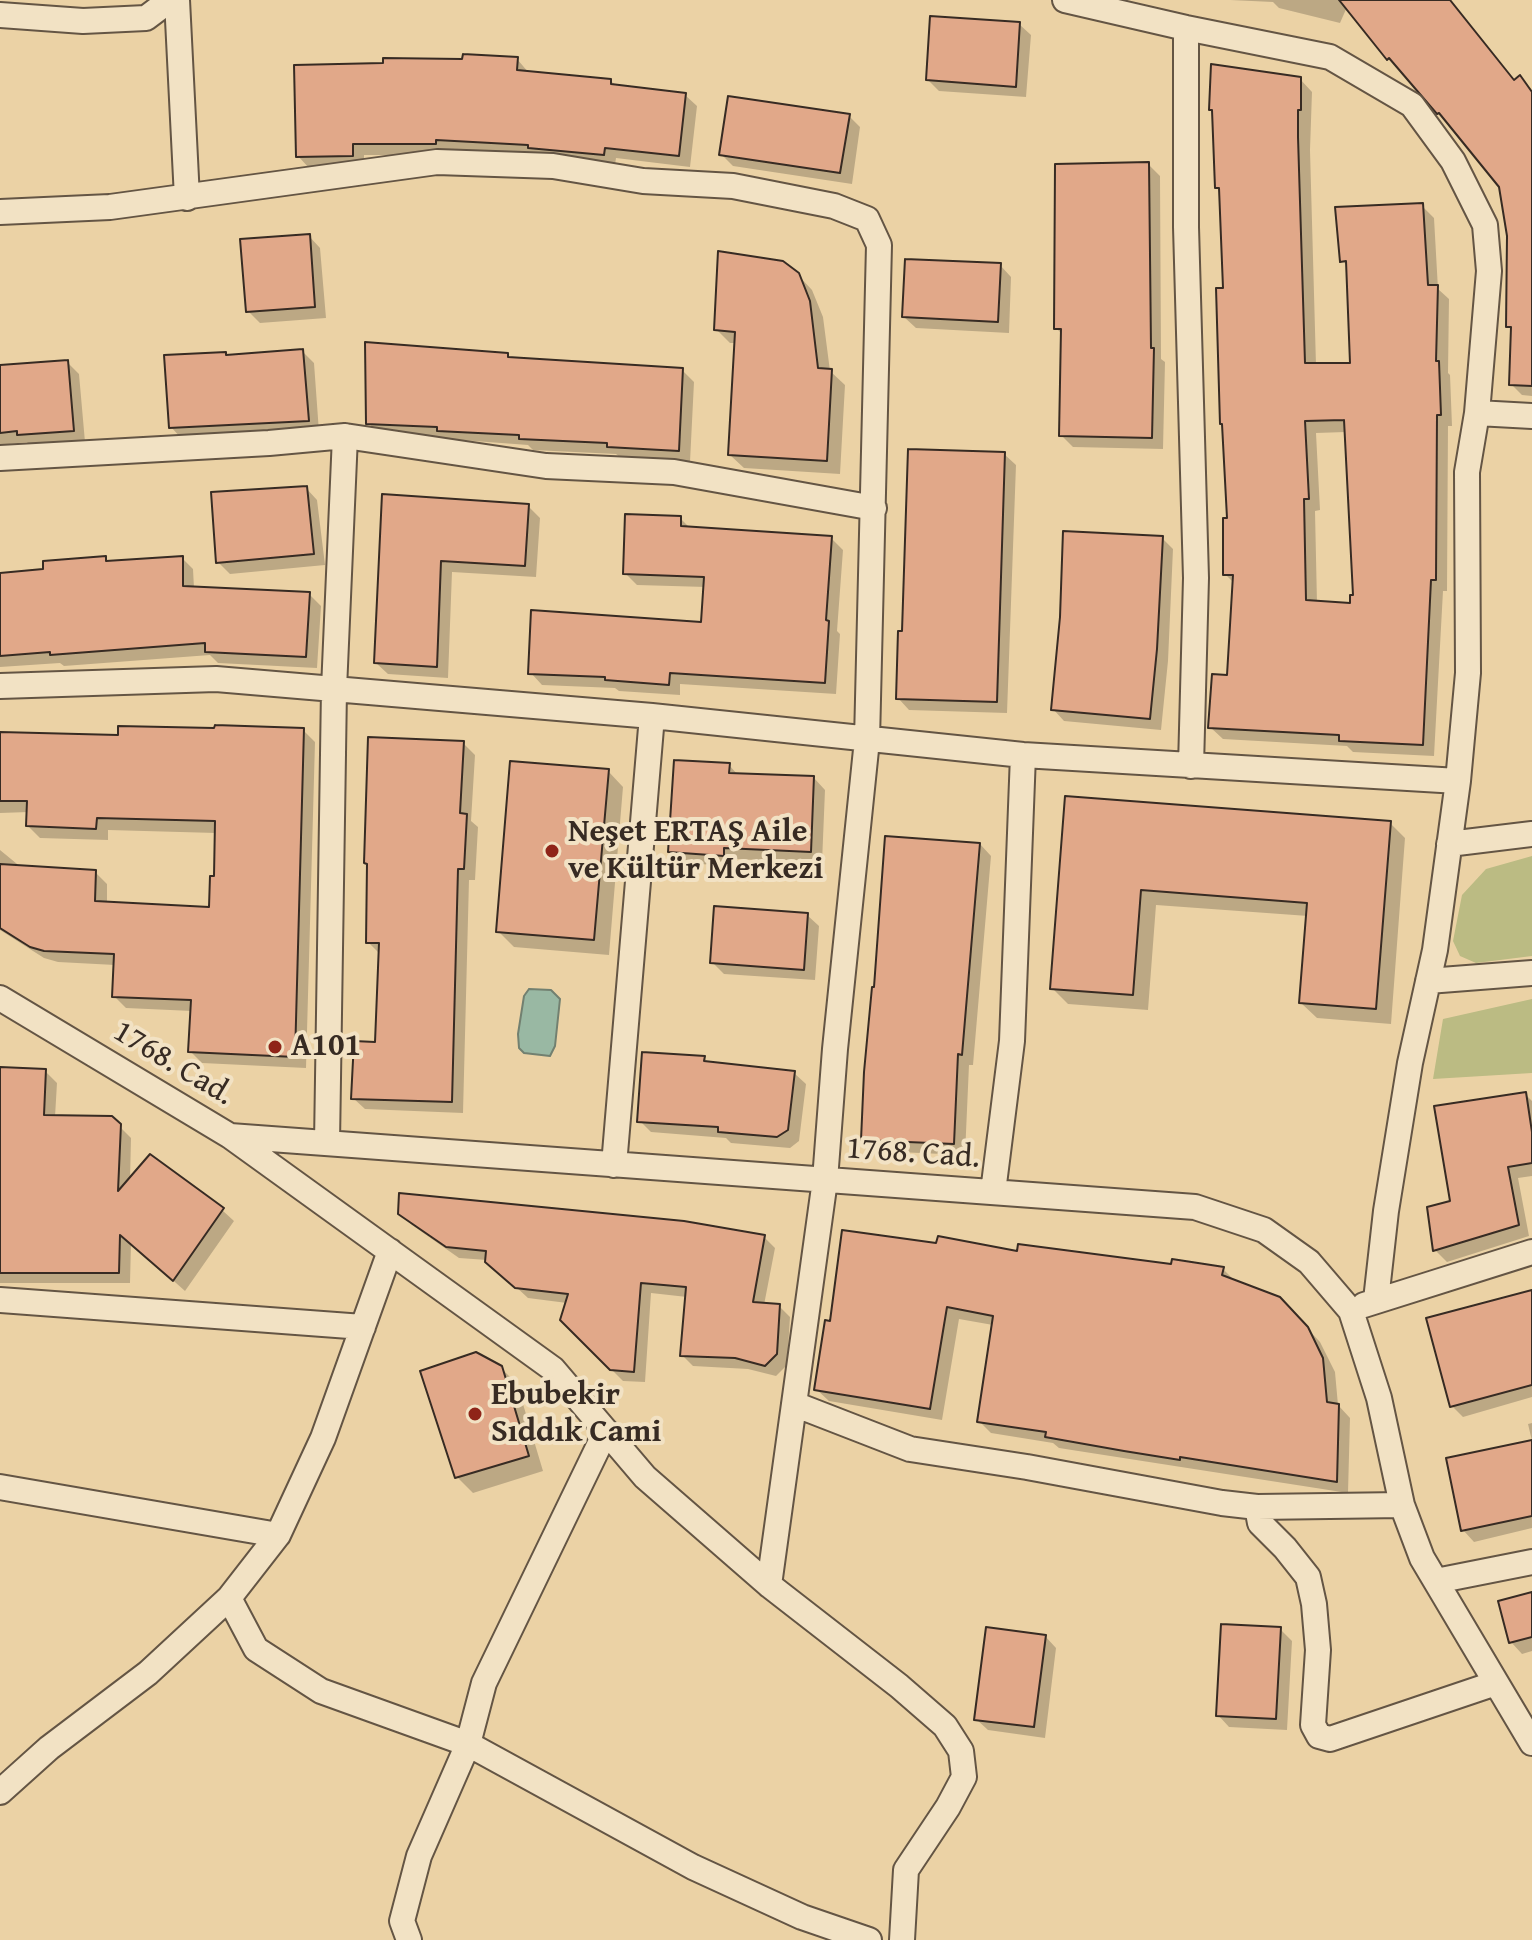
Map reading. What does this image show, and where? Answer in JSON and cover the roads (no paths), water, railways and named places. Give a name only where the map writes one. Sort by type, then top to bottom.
[{"type":"street","points":[[0,15],[83,21],[146,18],[170,0]]},
{"type":"street","points":[[177,0],[187,198]]},
{"type":"street","points":[[1065,0],[1330,57],[1412,105],[1453,161],[1485,225],[1489,271],[1477,413],[1467,472],[1468,673],[1458,781],[1428,981],[1410,1063],[1386,1211],[1376,1300]]},
{"type":"street","points":[[1186,28],[1186,227],[1196,578],[1191,766]]},
{"type":"street","points":[[0,212],[110,207],[437,162],[553,166],[643,181],[733,186],[834,206],[867,219],[879,245],[867,740],[835,1049],[825,1180],[769,1585]]},
{"type":"street","points":[[1477,413],[1532,416]]},
{"type":"street","points":[[0,458],[345,436],[546,466],[674,472],[874,508]]},
{"type":"street","points":[[327,1143],[334,689],[345,436]]},
{"type":"street","points":[[0,686],[216,679],[652,716],[1023,755],[1458,781]]},
{"type":"street","points":[[614,1165],[652,716]]},
{"type":"street","points":[[993,1192],[1012,1041],[1023,755]]},
{"type":"street","points":[[1449,844],[1532,834]]},
{"type":"street","points":[[1428,981],[1532,973]]},
{"type":"street","name":"1768. Cad.","points":[[0,998],[230,1136],[1195,1207],[1264,1230],[1309,1262],[1351,1311],[1379,1398],[1402,1505],[1422,1558],[1532,1743]]},
{"type":"street","points":[[230,1136],[553,1369],[645,1477],[769,1585],[945,1726],[961,1751],[964,1777],[906,1870],[902,1940]]},
{"type":"street","points":[[0,1792],[49,1748],[148,1673],[229,1598],[278,1535],[323,1438],[390,1251]]},
{"type":"street","points":[[1351,1311],[1376,1300],[1532,1252]]},
{"type":"street","points":[[0,1300],[363,1327]]},
{"type":"street","points":[[794,1404],[910,1449],[1257,1507],[1402,1505]]},
{"type":"street","points":[[409,1940],[402,1921],[419,1856],[468,1744],[484,1683],[606,1431]]},
{"type":"street","points":[[0,1487],[278,1535]]},
{"type":"street","points":[[1257,1507],[1260,1523],[1308,1577],[1318,1650],[1313,1725],[1319,1736],[1330,1739],[1496,1683]]},
{"type":"street","points":[[1436,1581],[1532,1562]]},
{"type":"street","points":[[229,1598],[256,1649],[321,1691],[468,1744],[693,1867],[802,1917],[869,1940]]},
{"type":"place","name":"Neşet ERTAŞ Aile ve Kültür Merkezi","points":[[552,851]]},
{"type":"place","name":"A101","points":[[275,1047]]},
{"type":"place","name":"Ebubekir Sıddık Cami","points":[[475,1414]]}]
